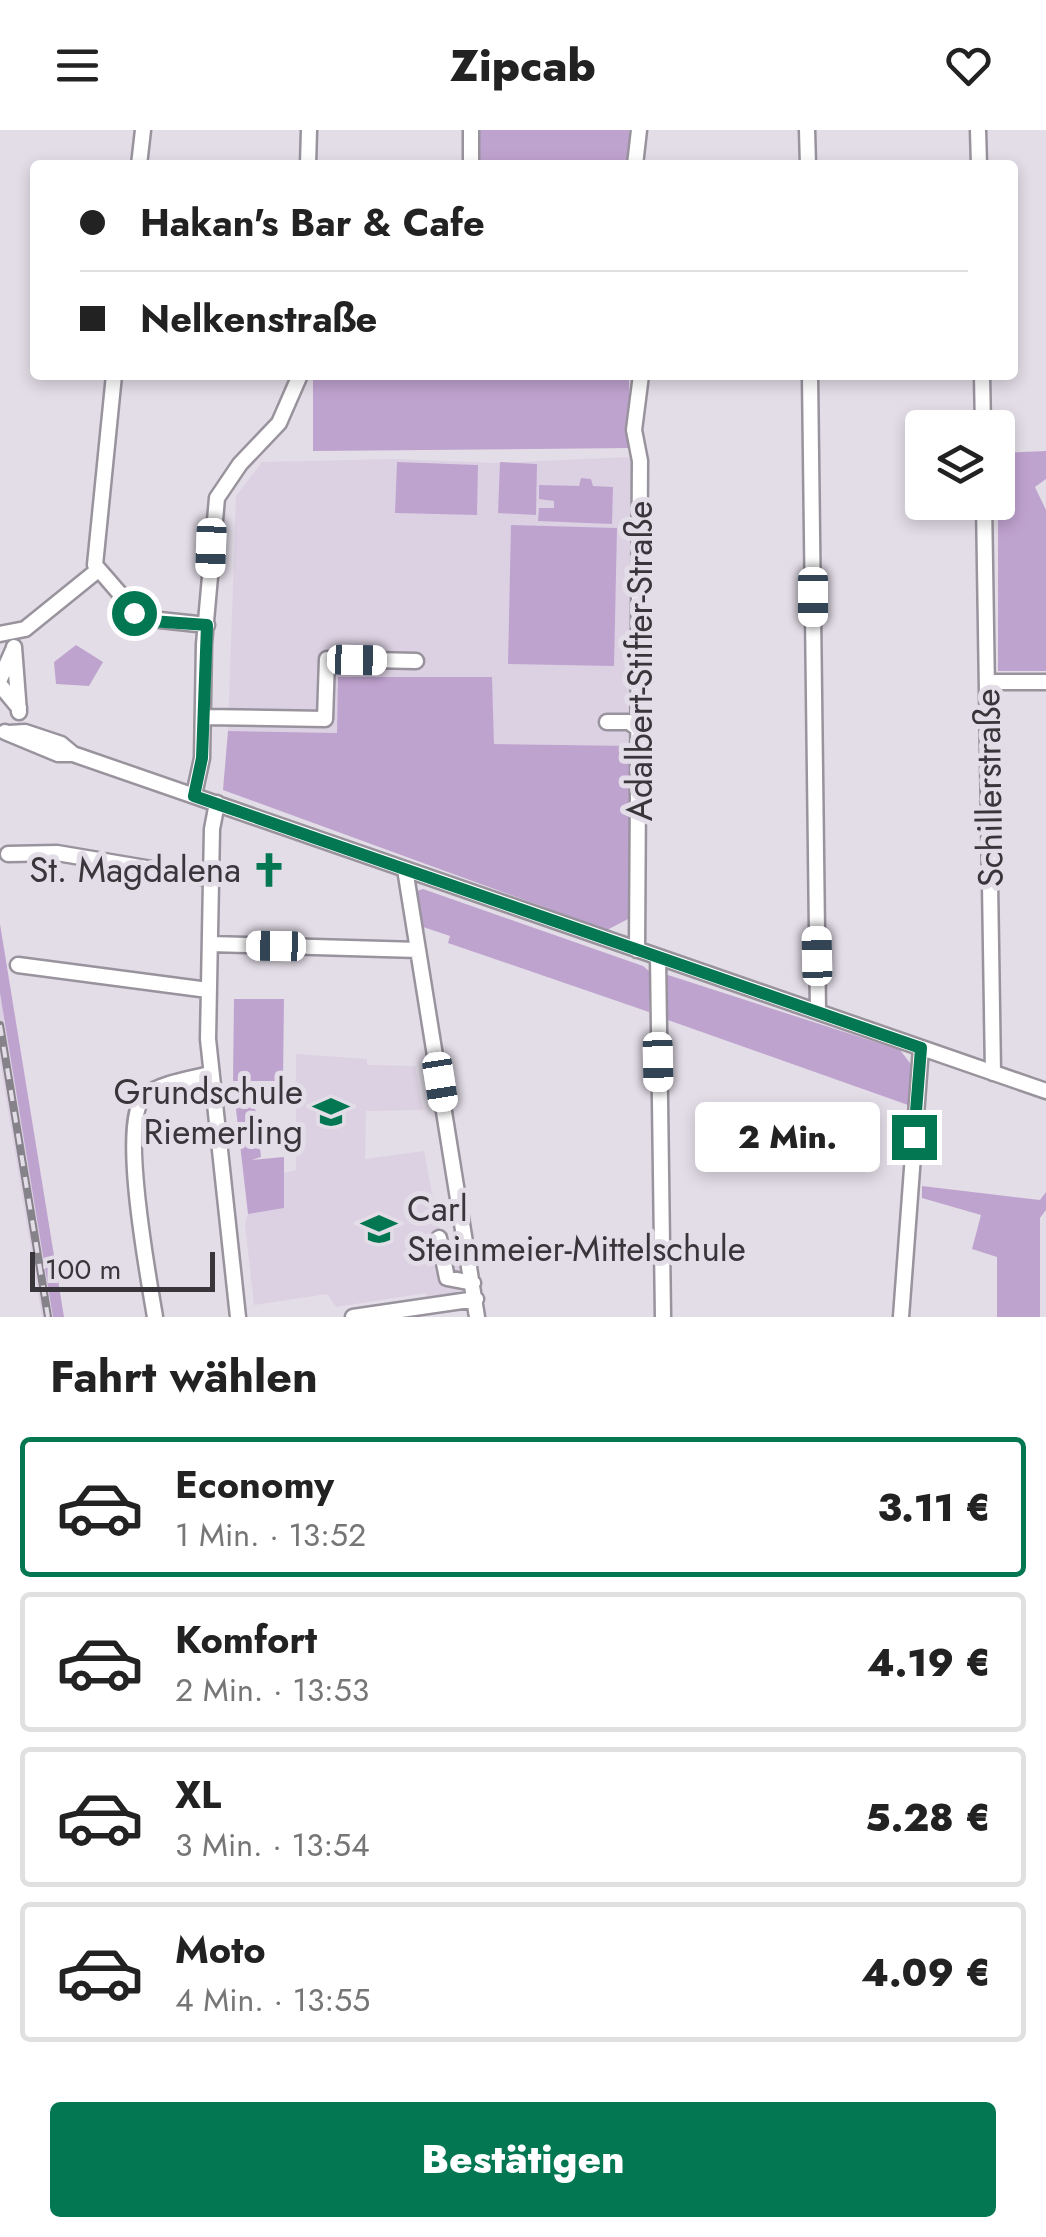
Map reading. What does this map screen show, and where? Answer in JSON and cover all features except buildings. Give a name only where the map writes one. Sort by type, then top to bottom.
[{"type":"street","points":[[140,160],[143,130]]},
{"type":"street","points":[[308,160],[309,130]]},
{"type":"street","points":[[471,130],[472,160]]},
{"type":"street","points":[[637,160],[640,130]]},
{"type":"street","points":[[808,130],[808,160]]},
{"type":"street","points":[[978,130],[978,160]]},
{"type":"street","points":[[113,380],[96,530],[98,570],[142,618],[207,625]]},
{"type":"street","points":[[194,796],[204,717],[212,519],[217,498],[240,464],[279,423],[298,380]]},
{"type":"street","name":"Adalbert-Stifter-Straße","points":[[637,950],[640,460],[634,447],[634,402],[640,380]]},
{"type":"street","points":[[810,380],[818,1012]]},
{"type":"street","points":[[982,380],[983,410]]},
{"type":"street","name":"Schillerstraße","points":[[984,520],[993,1073]]},
{"type":"street","points":[[4,631],[25,629],[98,570]]},
{"type":"street","points":[[0,668],[14,647]]},
{"type":"street","points":[[0,682],[14,647]]},
{"type":"street","points":[[0,682],[16,708],[19,683],[14,647]]},
{"type":"street","points":[[204,717],[325,718],[327,659],[416,661]]},
{"type":"street","points":[[0,682],[19,683]]},
{"type":"street","points":[[987,682],[1046,682]]},
{"type":"street","points":[[607,722],[629,722],[641,731]]},
{"type":"street","points":[[4,732],[58,754],[73,754],[217,803],[1046,1091]]},
{"type":"street","points":[[217,803],[210,879],[210,1074],[238,1317]]},
{"type":"street","points":[[8,854],[57,852],[210,879]]},
{"type":"street","points":[[405,869],[477,1317]]},
{"type":"street","points":[[210,944],[418,950]]},
{"type":"street","points":[[658,957],[663,1317]]},
{"type":"street","points":[[18,965],[208,990]]},
{"type":"street","points":[[901,1317],[921,1048]]},
{"type":"street","points":[[155,1317],[135,1184],[136,1113],[148,1093],[210,1074]]},
{"type":"street","points":[[439,1238],[448,1278],[473,1283]]},
{"type":"street","points":[[353,1317],[476,1299]]},
{"type":"shaded area","points":[[476,130],[629,130],[629,160],[477,160]]},
{"type":"shaded area","points":[[313,380],[629,380],[630,448],[313,451]]},
{"type":"shaded area","points":[[1046,451],[1046,479],[1035,487],[1046,510],[1046,671],[998,671],[998,520],[1015,520],[1015,452]]},
{"type":"shaded area","points":[[628,457],[634,462],[635,746],[494,744],[491,677],[339,677],[337,733],[228,731],[236,496],[262,462],[395,459],[495,463]]},
{"type":"shaded area","points":[[397,462],[478,465],[477,515],[395,513]]},
{"type":"shaded area","points":[[500,462],[537,464],[536,515],[498,513]]},
{"type":"shaded area","points":[[581,478],[591,479],[593,486],[613,487],[612,524],[538,521],[539,508],[554,508],[554,501],[539,499],[539,485],[579,486]]},
{"type":"shaded area","points":[[511,525],[617,528],[614,666],[508,664]]},
{"type":"shaded area","points":[[76,645],[103,662],[89,686],[56,684],[54,662]]},
{"type":"shaded area","points":[[338,677],[492,677],[494,744],[635,746],[635,905],[628,919],[607,930],[223,790],[228,731],[337,733]]},
{"type":"shaded area","points":[[423,889],[643,966],[649,971],[649,1012],[448,943],[450,936],[423,927],[417,891]]},
{"type":"shaded area","points":[[0,924],[64,1317],[53,1317],[0,993]]},
{"type":"shaded area","points":[[668,975],[900,1050],[913,1067],[908,1105],[665,1019],[664,978]]},
{"type":"shaded area","points":[[0,993],[53,1317],[42,1317],[0,1061]]},
{"type":"shaded area","points":[[234,999],[284,999],[283,1081],[233,1081]]},
{"type":"shaded area","points":[[296,1054],[367,1059],[367,1065],[415,1066],[423,1110],[366,1111],[365,1159],[424,1151],[440,1234],[447,1233],[453,1262],[463,1270],[462,1287],[456,1293],[426,1293],[336,1307],[327,1294],[254,1305],[245,1224],[248,1214],[283,1208],[284,1173],[296,1170]]},
{"type":"shaded area","points":[[233,1083],[252,1083],[261,1157],[252,1160],[284,1157],[284,1208],[248,1214]]},
{"type":"shaded area","points":[[922,1186],[1040,1200],[1046,1192],[1046,1210],[1040,1218],[1040,1317],[997,1317],[997,1257],[972,1249],[981,1215],[922,1198]]},
{"type":"railway","points":[[0,1025],[48,1317]]},
{"type":"place","name":"St. Magdalena","points":[[269,870]]},
{"type":"place","name":"Grundschule Riemerling","points":[[331,1112]]},
{"type":"place","name":"Carl Steinmeier-Mittelschule","points":[[379,1229]]},
{"type":"route","points":[[134,613],[151,621],[207,625],[202,758],[194,796],[921,1048],[914,1137]]}]
